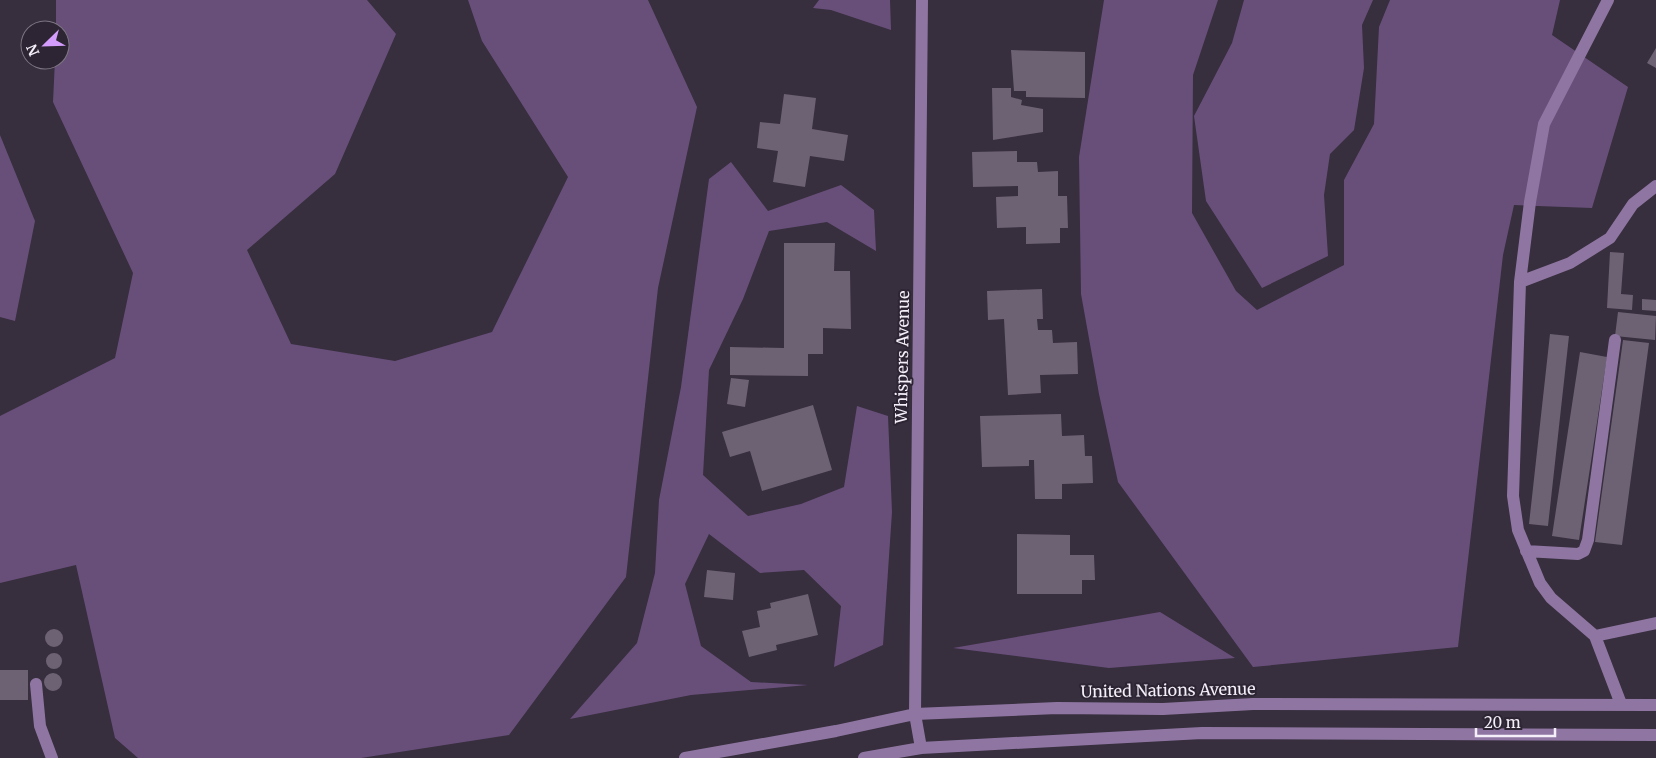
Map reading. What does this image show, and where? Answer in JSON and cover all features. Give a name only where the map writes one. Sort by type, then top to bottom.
[{"type":"street","name":"Whispers Avenue","points":[[921,748],[915,714],[922,0]]},
{"type":"street","points":[[1608,0],[1544,124],[1530,202],[1520,282],[1513,496],[1518,530],[1540,583],[1551,598],[1595,636],[1621,704]]},
{"type":"street","points":[[1520,282],[1570,263],[1610,238],[1633,204],[1656,186]]},
{"type":"street","points":[[1526,551],[1578,554],[1584,551],[1588,540],[1615,340]]},
{"type":"street","points":[[1595,636],[1656,623]]},
{"type":"street","points":[[36,684],[40,726],[52,758]]},
{"type":"street","name":"United Nations Avenue","points":[[685,758],[836,731],[915,714],[1057,708],[1163,708],[1253,704],[1656,705]]},
{"type":"street","points":[[864,758],[921,748],[1202,733],[1656,735]]},
{"type":"shaded area","points":[[56,0],[367,0],[396,34],[335,174],[247,250],[291,344],[395,361],[492,332],[568,177],[482,41],[468,0],[648,0],[697,107],[658,288],[626,577],[509,735],[361,758],[138,758],[115,738],[76,565],[0,583],[0,416],[115,358],[133,273],[53,102],[55,70],[70,70],[70,20],[56,20]]},
{"type":"shaded area","points":[[819,0],[890,0],[891,30],[831,10],[813,8]]},
{"type":"shaded area","points":[[1104,0],[1218,0],[1193,75],[1192,213],[1236,291],[1257,310],[1344,265],[1344,180],[1374,124],[1379,27],[1390,0],[1560,0],[1552,35],[1628,87],[1592,208],[1514,205],[1503,255],[1458,647],[1253,667],[1118,482],[1099,394],[1081,294],[1079,157]]},
{"type":"shaded area","points":[[1244,0],[1373,0],[1362,25],[1364,68],[1354,130],[1330,154],[1324,195],[1328,256],[1262,288],[1206,201],[1194,116],[1232,43]]},
{"type":"shaded area","points":[[0,135],[35,221],[15,321],[0,317]]},
{"type":"shaded area","points":[[731,162],[768,211],[841,185],[874,210],[876,251],[827,222],[769,231],[743,299],[709,370],[703,475],[748,516],[801,504],[844,487],[857,406],[888,416],[892,512],[883,645],[834,667],[841,606],[804,570],[760,573],[709,534],[685,584],[701,646],[751,682],[808,685],[691,695],[570,719],[637,643],[655,573],[659,500],[681,387],[709,179]]},
{"type":"shaded area","points":[[1160,612],[1235,658],[1109,668],[953,648]]},
{"type":"building","points":[[1656,48],[1656,68],[1647,63]]},
{"type":"building","points":[[1011,50],[1085,52],[1085,98],[1026,97],[1026,91],[1014,91]]},
{"type":"building","points":[[992,88],[1011,88],[1011,97],[1022,100],[1021,105],[1043,109],[1043,132],[993,140]]},
{"type":"building","points":[[784,94],[816,98],[812,129],[848,135],[844,161],[810,156],[805,187],[773,182],[778,151],[757,148],[760,122],[780,124]]},
{"type":"building","points":[[1017,151],[1017,162],[1037,162],[1038,172],[1058,171],[1058,196],[1067,196],[1068,228],[1060,228],[1060,243],[1026,244],[1026,227],[997,228],[996,197],[1018,196],[1018,186],[973,187],[972,152]]},
{"type":"building","points":[[784,243],[835,243],[834,271],[850,271],[851,329],[823,328],[823,354],[808,354],[808,376],[730,375],[730,347],[784,348]]},
{"type":"building","points":[[1610,252],[1624,253],[1621,294],[1633,295],[1632,310],[1607,308]]},
{"type":"building","points":[[1042,289],[1043,319],[1037,319],[1038,330],[1052,330],[1053,343],[1077,342],[1078,374],[1040,375],[1041,393],[1008,395],[1004,319],[988,320],[987,291]]},
{"type":"building","points":[[1642,299],[1656,300],[1656,311],[1642,310]]},
{"type":"building","points":[[1618,312],[1656,316],[1655,340],[1615,336]]},
{"type":"building","points":[[1550,334],[1569,336],[1548,526],[1529,524]]},
{"type":"building","points":[[1623,340],[1649,343],[1622,545],[1595,542]]},
{"type":"building","points":[[1580,352],[1607,357],[1579,540],[1552,536]]},
{"type":"building","points":[[731,378],[749,380],[745,407],[727,404]]},
{"type":"building","points":[[813,405],[832,470],[762,491],[750,451],[730,457],[722,432]]},
{"type":"building","points":[[1061,414],[1062,436],[1084,435],[1085,456],[1092,456],[1093,483],[1062,484],[1062,499],[1035,499],[1034,460],[1029,460],[1029,466],[982,467],[980,416]]},
{"type":"building","points":[[1017,534],[1070,535],[1070,555],[1094,555],[1095,580],[1082,580],[1082,594],[1017,594]]},
{"type":"building","points":[[707,570],[735,573],[733,600],[704,597]]},
{"type":"building","points":[[808,594],[818,635],[776,645],[777,650],[749,657],[742,631],[760,627],[757,611],[771,608],[770,603]]},
{"type":"building","points":[[50,629],[58,629],[63,634],[61,645],[50,647],[45,642],[45,634]]},
{"type":"building","points":[[51,653],[57,653],[62,658],[60,667],[51,669],[46,664],[46,658]]},
{"type":"building","points":[[0,670],[28,670],[28,700],[0,700]]},
{"type":"building","points":[[53,673],[59,676],[62,682],[59,688],[53,691],[47,688],[44,682],[47,676]]}]
